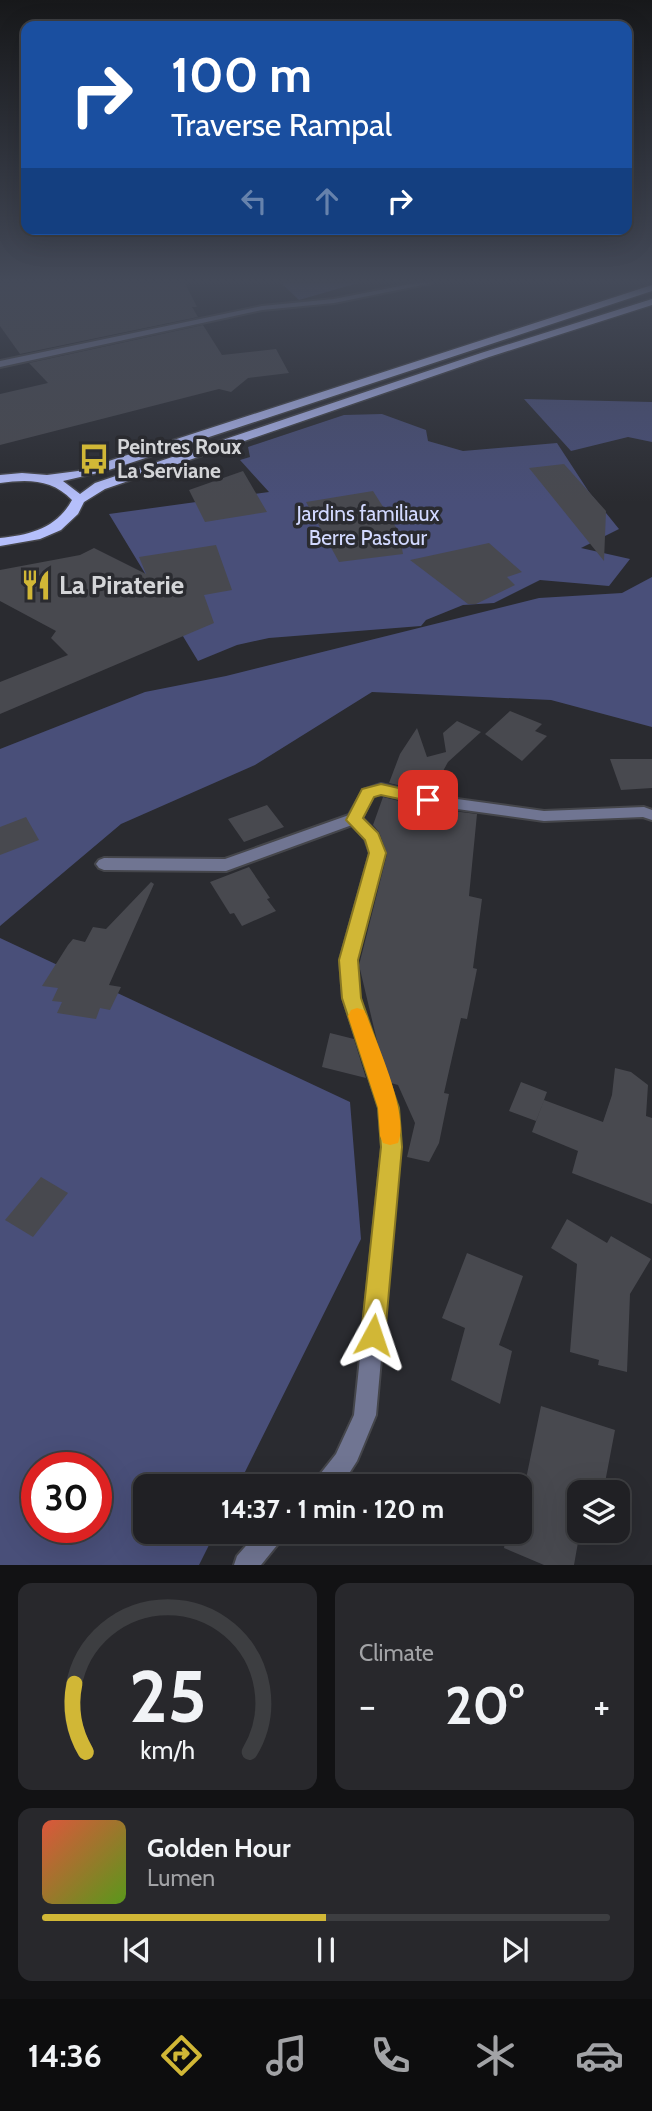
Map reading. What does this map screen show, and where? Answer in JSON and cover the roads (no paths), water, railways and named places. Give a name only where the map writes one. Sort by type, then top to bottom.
[{"type":"main road","points":[[0,479],[79,475],[444,356]]},
{"type":"main road","points":[[0,542],[40,536],[62,523],[74,511],[79,500],[100,486],[482,356]]},
{"type":"main road","points":[[51,478],[69,488],[79,500]]},
{"type":"street","points":[[0,364],[38,356]]},
{"type":"street","points":[[104,864],[226,865],[354,820],[368,793],[381,789],[428,800],[544,816],[644,812],[652,815]]},
{"type":"street","points":[[336,1474],[353,1448],[365,1415],[391,1147],[388,1108],[351,998],[348,960],[377,853],[372,837],[354,820]]},
{"type":"street","points":[[246,1565],[263,1544]]},
{"type":"place","name":"Peintres Roux La Serviane","points":[[94,459]]},
{"type":"place","name":"La Piraterie","points":[[36,585]]},
{"type":"park label","name":"Jardins familiaux Berre Pastour","points":[[368,526]]}]
